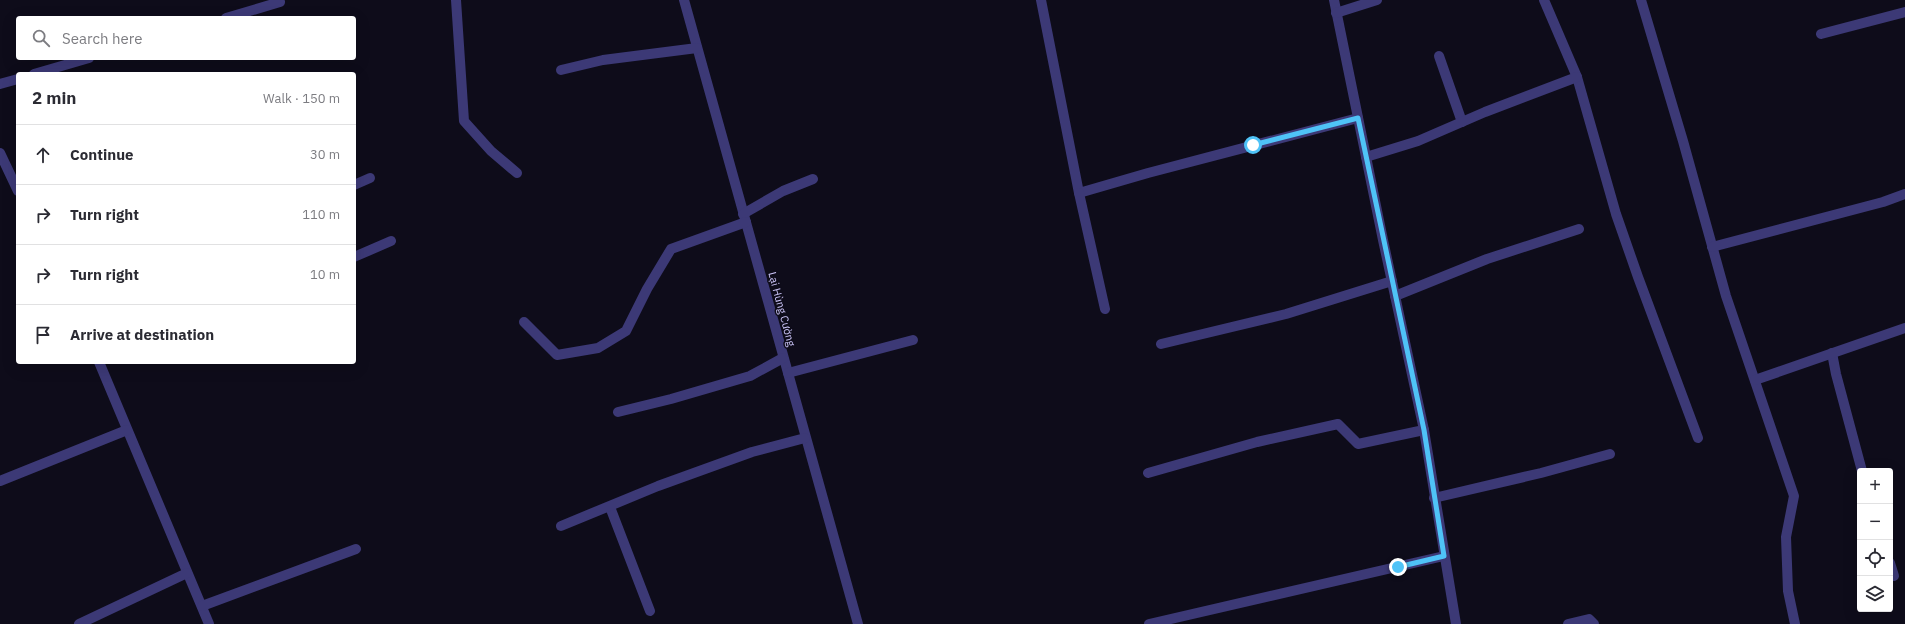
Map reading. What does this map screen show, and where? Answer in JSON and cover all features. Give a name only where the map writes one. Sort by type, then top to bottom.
[{"type":"street","points":[[456,0],[464,121],[491,151],[516,173]]},
{"type":"street","name":"Lại Hùng Cường","points":[[684,0],[858,624]]},
{"type":"street","points":[[1041,0],[1079,193],[1105,309]]},
{"type":"street","points":[[1334,0],[1424,430],[1434,498],[1456,624]]},
{"type":"street","points":[[1336,13],[1377,0]]},
{"type":"street","points":[[1544,0],[1578,77],[1616,214],[1698,438]]},
{"type":"street","points":[[1642,0],[1726,296],[1794,496],[1786,537],[1788,591],[1795,624]]},
{"type":"street","points":[[233,16],[280,2]]},
{"type":"street","points":[[1821,34],[1905,12]]},
{"type":"street","points":[[561,70],[603,60],[697,48]]},
{"type":"street","points":[[1439,56],[1462,122]]},
{"type":"street","points":[[41,72],[82,60]]},
{"type":"street","points":[[1366,157],[1418,141],[1462,122],[1578,77]]},
{"type":"street","points":[[0,84],[16,80]]},
{"type":"street","points":[[1079,193],[1148,173],[1358,118]]},
{"type":"street","points":[[0,153],[4,172],[16,188]]},
{"type":"street","points":[[356,184],[370,178]]},
{"type":"street","points":[[524,322],[557,355],[598,348],[626,331],[647,289],[671,249],[744,218],[783,192],[813,179]]},
{"type":"street","points":[[1712,247],[1883,202],[1905,194]]},
{"type":"street","points":[[1395,296],[1487,259],[1579,229]]},
{"type":"street","points":[[356,256],[390,241]]},
{"type":"street","points":[[1161,344],[1286,314],[1392,281]]},
{"type":"street","points":[[1755,380],[1905,328]]},
{"type":"street","points":[[788,373],[913,340]]},
{"type":"street","points":[[1832,353],[1836,374],[1861,468]]},
{"type":"street","points":[[618,412],[671,399],[750,376],[783,358]]},
{"type":"street","points":[[103,364],[128,430],[209,624]]},
{"type":"street","points":[[1148,473],[1257,442],[1338,424],[1358,444],[1424,430]]},
{"type":"street","points":[[0,481],[128,430]]},
{"type":"street","points":[[561,526],[658,486],[752,452],[806,438]]},
{"type":"street","points":[[1434,498],[1542,473],[1610,454]]},
{"type":"street","points":[[610,507],[650,611]]},
{"type":"street","points":[[202,606],[356,549]]},
{"type":"street","points":[[1149,624],[1444,556]]},
{"type":"street","points":[[79,624],[187,573]]},
{"type":"street","points":[[1568,624],[1589,619],[1594,624]]},
{"type":"route","points":[[1253,145],[1358,118],[1424,430],[1444,556],[1398,567]]}]
